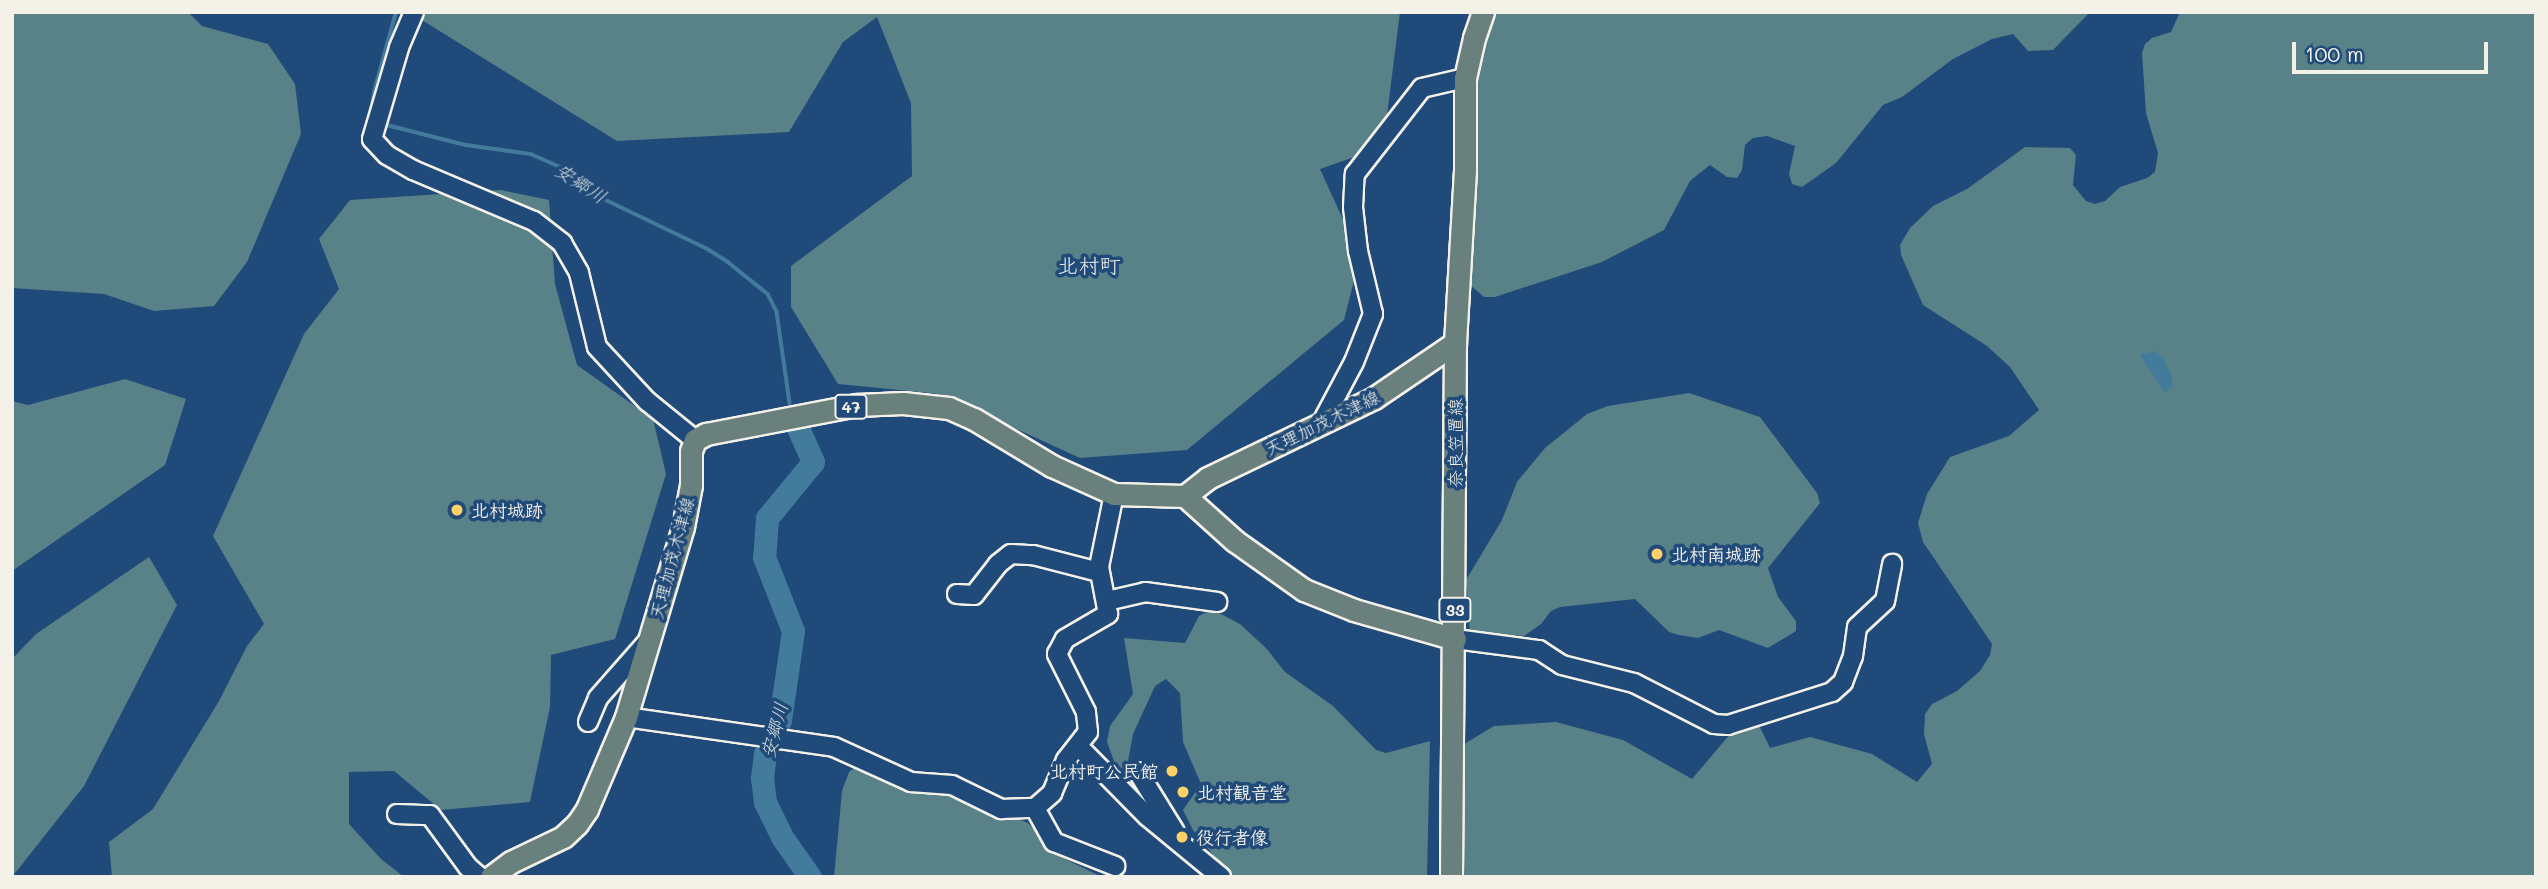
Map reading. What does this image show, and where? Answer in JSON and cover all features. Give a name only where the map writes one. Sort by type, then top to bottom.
[{"type":"main road","name":"奈良笠置線","points":[[1451,877],[1455,639],[1455,343],[1465,171],[1465,78],[1483,12]]},
{"type":"main road","name":"天理加茂木津線","points":[[1185,496],[1208,478],[1321,424],[1408,378],[1455,343]]},
{"type":"main road","name":"47","points":[[695,440],[706,434],[857,405],[904,403],[949,408],[974,419],[1052,466],[1114,494],[1185,496]]},
{"type":"main road","name":"天理加茂木津線","points":[[491,877],[510,862],[563,837],[577,824],[626,717],[683,527],[691,485],[691,451],[695,440]]},
{"type":"main road","points":[[1185,496],[1235,541],[1304,590],[1354,610],[1455,639]]},
{"type":"street","points":[[414,12],[399,48],[372,139],[387,155],[413,170],[534,221],[562,243],[579,273],[597,347],[647,401],[695,440]]},
{"type":"street","points":[[1321,424],[1354,362],[1373,314],[1358,251],[1353,207],[1355,174],[1422,88],[1465,78]]},
{"type":"street","points":[[626,717],[785,737],[834,747],[911,782],[952,785],[1001,809],[1035,808],[1052,793],[1066,760],[1079,747],[1088,732],[1086,712],[1057,654],[1058,647],[1065,639],[1108,614],[1099,572],[1114,494]]},
{"type":"street","points":[[957,594],[974,595],[998,564],[1011,554],[1033,555],[1099,572]]},
{"type":"street","points":[[1455,639],[1539,650],[1562,665],[1634,683],[1714,724],[1728,725],[1832,692],[1843,682],[1853,656],[1857,626],[1865,616],[1885,601],[1892,564]]},
{"type":"street","points":[[1107,601],[1145,592],[1217,602]]},
{"type":"street","points":[[588,722],[598,698],[650,638]]},
{"type":"street","points":[[1079,747],[1147,816],[1221,877]]},
{"type":"street","points":[[1138,772],[1175,830],[1175,839]]},
{"type":"street","points":[[1035,808],[1054,842],[1115,866]]},
{"type":"street","points":[[397,814],[430,815],[468,867],[480,877]]},
{"type":"green space","points":[[12,12],[188,12],[202,26],[268,44],[295,84],[301,134],[247,262],[214,306],[154,311],[104,294],[12,288]]},
{"type":"green space","points":[[409,12],[1400,12],[1383,147],[1320,169],[1360,257],[1344,320],[1187,450],[1080,458],[940,394],[838,384],[791,307],[791,266],[912,176],[911,103],[877,17],[843,42],[789,132],[617,141]]},
{"type":"green space","points":[[1496,12],[2090,12],[2053,50],[2028,51],[2013,34],[1992,39],[1953,59],[1902,97],[1883,105],[1836,163],[1802,187],[1792,184],[1789,174],[1795,146],[1767,136],[1753,138],[1745,145],[1742,170],[1737,178],[1727,177],[1710,165],[1690,181],[1664,230],[1602,262],[1495,297],[1484,297],[1469,284],[1475,108],[1482,42]]},
{"type":"green space","points":[[2180,12],[2536,12],[2536,877],[1459,877],[1461,746],[1494,726],[1556,722],[1623,740],[1692,779],[1731,733],[1759,725],[1770,748],[1810,737],[1872,754],[1917,782],[1932,764],[1924,734],[1925,714],[1932,704],[1957,691],[1980,671],[1990,655],[1992,644],[1923,542],[1918,523],[1927,494],[1950,457],[2009,436],[2039,410],[2010,367],[1987,346],[1923,305],[1901,255],[1900,245],[1910,228],[1933,206],[1967,189],[2025,147],[2070,148],[2076,155],[2073,185],[2086,201],[2095,204],[2105,201],[2120,187],[2147,178],[2155,172],[2158,153],[2146,113],[2142,53],[2145,44],[2152,38],[2171,32]]},
{"type":"green space","points":[[501,190],[549,200],[555,284],[577,365],[653,419],[666,474],[615,639],[551,655],[550,707],[530,802],[441,810],[394,771],[349,772],[349,824],[381,859],[404,877],[112,877],[109,842],[153,809],[219,701],[247,646],[264,624],[213,536],[304,334],[339,289],[319,239],[350,200]]},
{"type":"green space","points":[[125,379],[186,399],[165,465],[12,571],[12,401],[28,405]]},
{"type":"green space","points":[[1689,393],[1760,417],[1817,493],[1820,503],[1768,568],[1778,597],[1796,621],[1796,631],[1768,648],[1719,630],[1698,638],[1679,635],[1669,632],[1635,599],[1560,607],[1551,611],[1541,624],[1524,636],[1470,632],[1466,580],[1502,520],[1517,482],[1545,448],[1587,414],[1608,406]]},
{"type":"green space","points":[[149,557],[177,605],[84,786],[12,877],[12,659],[36,634]]},
{"type":"green space","points":[[1209,611],[1240,624],[1266,648],[1285,672],[1333,706],[1376,750],[1386,753],[1430,741],[1427,877],[1211,877],[1218,861],[1193,830],[1183,810],[1201,784],[1183,742],[1180,693],[1166,679],[1155,686],[1133,734],[1128,761],[1130,776],[1121,780],[1107,742],[1110,726],[1133,694],[1124,638],[1185,643],[1199,616]]},
{"type":"green space","points":[[857,766],[955,792],[1028,823],[1063,858],[1102,877],[834,877],[842,791],[849,772]]},
{"type":"water","points":[[2155,351],[2163,357],[2171,375],[2173,385],[2165,393],[2140,355]]},
{"type":"waterway","name":"安郷川","points":[[371,112],[396,12]]},
{"type":"waterway","name":"安郷川","points":[[383,124],[466,145],[531,154],[567,170],[604,199],[706,248],[728,262],[768,294],[777,312],[790,403]]},
{"type":"waterway","name":"安郷川","points":[[798,428],[813,462],[767,518],[764,557],[793,631],[780,720],[765,754],[762,778],[765,802],[782,837],[810,877]]},
{"type":"place","name":"北村城跡","points":[[457,510]]},
{"type":"place","name":"北村南城跡","points":[[1657,554]]},
{"type":"place","name":"北村町公民館","points":[[1172,771]]},
{"type":"place","name":"北村観音堂","points":[[1183,792]]},
{"type":"place","name":"役行者像","points":[[1182,837]]},
{"type":"district","name":"北村町","points":[[1089,265]]}]
